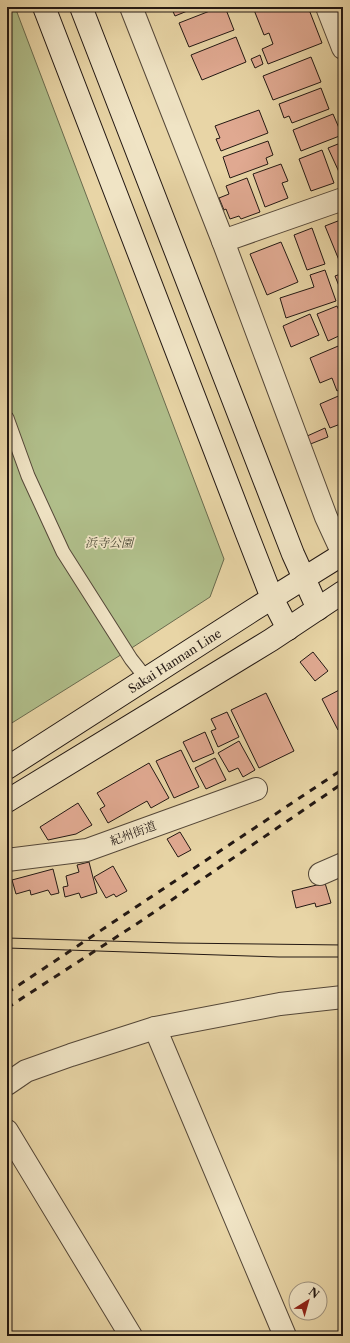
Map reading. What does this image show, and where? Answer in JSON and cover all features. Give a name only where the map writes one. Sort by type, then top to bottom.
[{"type":"street","points":[[44,7],[272,598],[288,629]]},
{"type":"street","points":[[81,7],[303,579],[318,610]]},
{"type":"street","points":[[132,7],[223,241],[326,517],[343,554]]},
{"type":"street","points":[[327,7],[343,48]]},
{"type":"street","points":[[223,241],[343,199]]},
{"type":"street","name":"Sakai Hannan Line","points":[[7,768],[146,678],[343,554]]},
{"type":"street","points":[[7,801],[288,629],[343,592]]},
{"type":"street","name":"紀州街道","points":[[7,860],[87,850],[256,789]]},
{"type":"street","points":[[320,874],[343,864]]},
{"type":"street","points":[[7,1084],[26,1071],[155,1028],[280,1004],[342,998]]},
{"type":"street","points":[[155,1028],[285,1336]]},
{"type":"street","points":[[7,1131],[131,1336]]},
{"type":"lane","points":[[7,418],[28,476],[63,552],[131,659],[146,678]]},
{"type":"green space","name":"浜寺公園","points":[[7,7],[15,7],[224,559],[210,597],[7,726]]},
{"type":"building","points":[[171,7],[197,7],[175,16]]},
{"type":"building","points":[[220,7],[225,7],[234,30],[189,47],[179,23]]},
{"type":"building","points":[[260,7],[308,7],[322,43],[268,64],[262,49],[273,44],[269,33],[264,35],[254,10]]},
{"type":"building","points":[[236,37],[246,62],[202,80],[191,55]]},
{"type":"building","points":[[260,55],[263,64],[255,68],[251,59]]},
{"type":"building","points":[[311,57],[321,82],[273,100],[263,76]]},
{"type":"building","points":[[321,88],[329,109],[292,123],[289,116],[284,118],[279,104]]},
{"type":"building","points":[[259,110],[268,133],[221,151],[216,139],[220,138],[215,126]]},
{"type":"building","points":[[333,114],[342,135],[301,151],[293,130]]},
{"type":"building","points":[[268,141],[273,155],[266,158],[268,164],[230,178],[223,157]]},
{"type":"building","points":[[343,142],[343,170],[339,172],[328,148]]},
{"type":"building","points":[[322,150],[334,183],[311,191],[299,159]]},
{"type":"building","points":[[281,164],[288,181],[282,183],[288,198],[265,207],[253,174]]},
{"type":"building","points":[[247,178],[260,212],[241,219],[239,216],[230,219],[219,198],[229,194],[226,186]]},
{"type":"building","points":[[343,219],[343,264],[341,265],[325,226]]},
{"type":"building","points":[[312,228],[325,264],[307,270],[294,235]]},
{"type":"building","points":[[281,242],[298,282],[267,295],[250,254]]},
{"type":"building","points":[[325,270],[336,301],[286,318],[280,298],[314,287],[310,275]]},
{"type":"building","points":[[343,273],[343,296],[335,276]]},
{"type":"building","points":[[337,306],[343,319],[343,334],[328,341],[317,314]]},
{"type":"building","points":[[310,314],[319,335],[291,347],[283,326]]},
{"type":"building","points":[[343,344],[343,388],[337,391],[332,378],[320,383],[310,358]]},
{"type":"building","points":[[343,394],[343,423],[330,428],[320,404]]},
{"type":"building","points":[[325,428],[328,437],[308,445],[305,437]]},
{"type":"building","points":[[313,652],[328,671],[315,681],[300,662]]},
{"type":"building","points":[[343,688],[343,727],[338,730],[322,699]]},
{"type":"building","points":[[266,693],[294,751],[259,768],[231,710]]},
{"type":"building","points":[[227,712],[239,737],[218,747],[211,731],[216,729],[211,719]]},
{"type":"building","points":[[205,732],[214,753],[193,762],[183,742]]},
{"type":"building","points":[[239,741],[255,770],[243,777],[238,768],[229,772],[218,753]]},
{"type":"building","points":[[181,750],[199,787],[174,798],[156,761]]},
{"type":"building","points":[[215,758],[226,780],[206,789],[195,768]]},
{"type":"building","points":[[149,763],[169,798],[151,808],[147,801],[108,823],[100,809],[105,806],[97,793]]},
{"type":"building","points":[[78,803],[92,825],[76,834],[48,840],[40,827]]},
{"type":"building","points":[[180,832],[191,850],[178,857],[167,839]]},
{"type":"building","points":[[89,862],[97,893],[81,898],[79,893],[65,897],[63,887],[68,886],[66,876],[79,872],[77,865]]},
{"type":"building","points":[[113,866],[127,891],[116,897],[114,894],[106,898],[94,877]]},
{"type":"building","points":[[53,869],[59,893],[51,895],[48,890],[31,895],[30,890],[16,894],[12,880]]},
{"type":"building","points":[[325,883],[331,903],[316,907],[315,903],[296,908],[292,891]]},
{"type":"tram line","points":[[7,938],[176,943],[343,945]]},
{"type":"tram line","points":[[7,948],[279,957],[343,957]]},
{"type":"railway","points":[[7,993],[343,769]]},
{"type":"railway","points":[[7,1008],[141,921],[343,783]]}]
